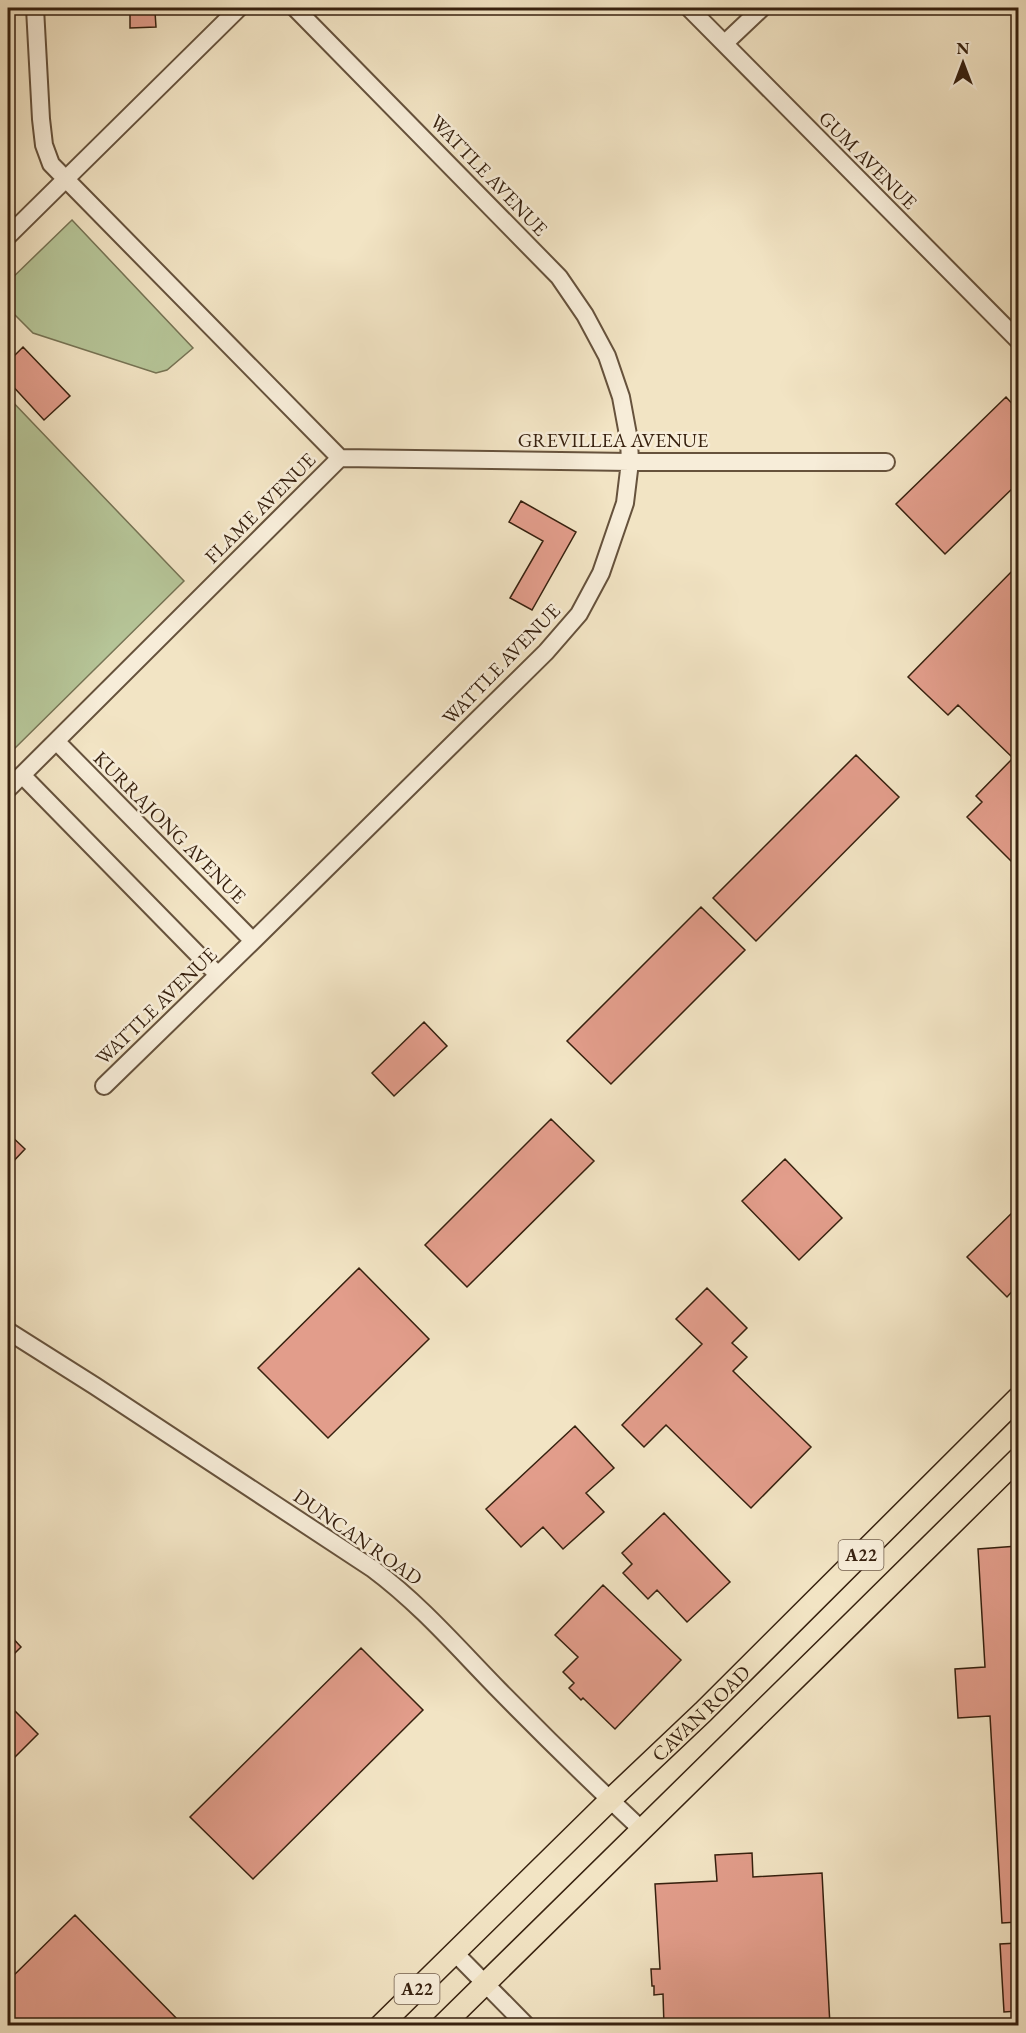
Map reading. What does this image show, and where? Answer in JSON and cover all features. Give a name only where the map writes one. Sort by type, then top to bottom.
[{"type":"main road","name":"CAVAN ROAD","points":[[380,2025],[711,1704],[1018,1398]]},
{"type":"main road","name":"A22","points":[[442,2025],[806,1670],[1018,1459]]},
{"type":"street","name":"FLAME AVENUE","points":[[8,789],[340,458],[51,164],[44,145],[35,8]]},
{"type":"street","points":[[8,236],[64,178],[239,8]]},
{"type":"street","name":"WATTLE AVENUE","points":[[104,1086],[546,652],[579,614],[601,573],[625,503],[630,462],[629,440],[623,408],[607,356],[585,315],[559,277],[295,8]]},
{"type":"street","name":"GUM AVENUE","points":[[689,8],[1018,340]]},
{"type":"street","points":[[725,44],[762,8]]},
{"type":"street","name":"GREVILLEA AVENUE","points":[[340,458],[630,462],[886,462]]},
{"type":"street","name":"KURRAJONG AVENUE","points":[[57,742],[254,941]]},
{"type":"street","points":[[22,775],[218,975]]},
{"type":"street","name":"DUNCAN ROAD","points":[[8,1331],[105,1392],[400,1589],[433,1620],[558,1751],[641,1829]]},
{"type":"street","points":[[454,1952],[527,2025]]},
{"type":"green space","points":[[72,220],[193,348],[167,370],[156,373],[33,333],[8,308],[8,282]]},
{"type":"green space","points":[[8,397],[184,581],[8,755]]},
{"type":"building","points":[[130,8],[180,8],[181,11],[155,12],[156,27],[130,28]]},
{"type":"building","points":[[23,347],[70,396],[44,420],[8,381],[8,362]]},
{"type":"building","points":[[1006,397],[1018,410],[1018,483],[945,554],[896,504]]},
{"type":"building","points":[[521,501],[576,532],[532,610],[510,598],[543,541],[509,522]]},
{"type":"building","points":[[1016,567],[1018,569],[1018,868],[967,817],[982,802],[976,796],[1013,758],[958,705],[948,715],[908,677]]},
{"type":"building","points":[[856,755],[899,797],[756,941],[713,898]]},
{"type":"building","points":[[701,907],[745,950],[611,1084],[567,1041]]},
{"type":"building","points":[[424,1022],[447,1046],[394,1096],[372,1073]]},
{"type":"building","points":[[551,1119],[594,1161],[467,1287],[425,1245]]},
{"type":"building","points":[[8,1133],[25,1149],[8,1167]]},
{"type":"building","points":[[785,1159],[842,1218],[799,1260],[742,1201]]},
{"type":"building","points":[[1018,1207],[1018,1285],[1007,1297],[967,1257]]},
{"type":"building","points":[[359,1268],[429,1339],[328,1438],[258,1368]]},
{"type":"building","points":[[707,1288],[747,1328],[732,1343],[747,1357],[733,1371],[811,1447],[751,1508],[666,1425],[644,1447],[622,1425],[702,1344],[676,1319]]},
{"type":"building","points":[[575,1426],[614,1468],[586,1493],[604,1512],[563,1549],[543,1527],[521,1547],[486,1509]]},
{"type":"building","points":[[664,1513],[730,1582],[687,1622],[657,1590],[648,1599],[623,1573],[632,1564],[622,1553]]},
{"type":"building","points":[[1018,1546],[1018,1922],[1002,1923],[990,1716],[958,1718],[955,1669],[985,1667],[978,1549]]},
{"type":"building","points":[[603,1585],[681,1660],[615,1729],[583,1698],[581,1700],[569,1688],[574,1683],[563,1672],[578,1657],[555,1635]]},
{"type":"building","points":[[8,1633],[21,1647],[8,1660]]},
{"type":"building","points":[[361,1648],[423,1710],[253,1879],[190,1817]]},
{"type":"building","points":[[8,1704],[38,1734],[8,1764]]},
{"type":"building","points":[[752,1853],[753,1877],[822,1873],[830,2026],[664,2026],[663,1994],[654,1995],[654,1986],[652,1986],[651,1969],[660,1969],[655,1884],[717,1881],[715,1855]]},
{"type":"building","points":[[75,1915],[184,2026],[8,2026],[8,1981]]},
{"type":"building","points":[[1018,1943],[1018,2011],[1004,2012],[1000,1944]]}]
